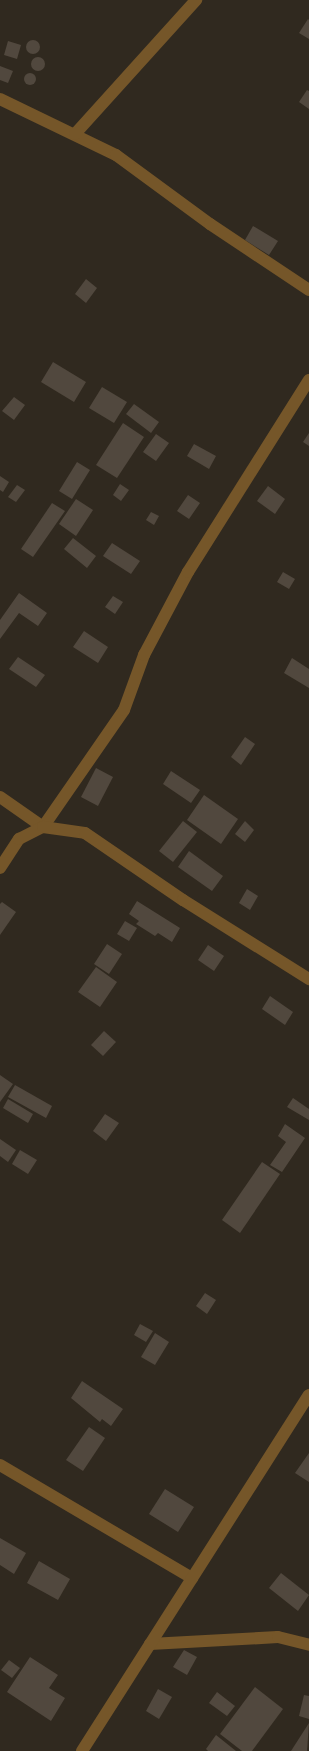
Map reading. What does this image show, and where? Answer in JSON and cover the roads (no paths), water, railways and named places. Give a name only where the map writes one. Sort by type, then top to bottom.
[{"type":"street","points":[[75,134],[196,0]]},
{"type":"street","points":[[0,99],[116,155],[210,224],[309,290]]},
{"type":"street","points":[[0,868],[18,839],[43,828],[124,710],[144,655],[188,572],[309,380]]},
{"type":"street","points":[[0,797],[43,828],[85,833],[183,900],[309,979]]},
{"type":"street","points":[[82,1751],[309,1395]]},
{"type":"street","points":[[0,1465],[192,1578]]},
{"type":"street","points":[[150,1644],[278,1637],[309,1645]]}]
